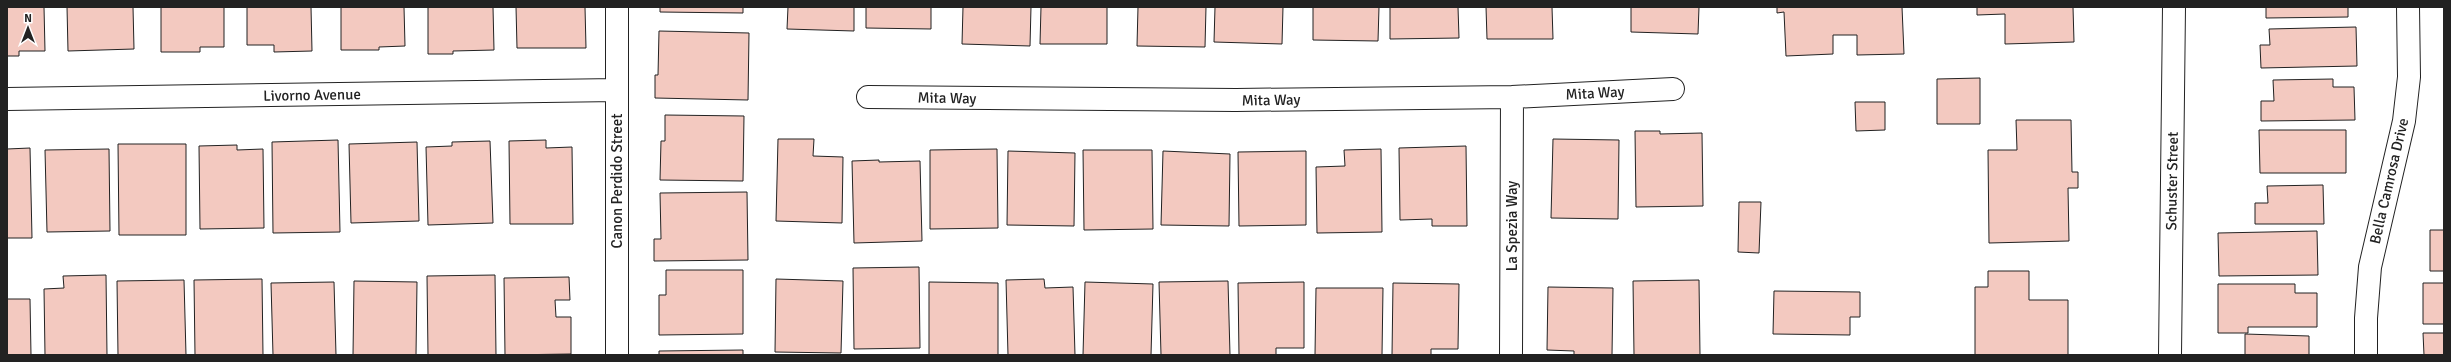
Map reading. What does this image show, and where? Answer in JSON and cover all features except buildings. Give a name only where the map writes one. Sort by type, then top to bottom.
[{"type":"street","name":"Canon Perdido Street","points":[[616,7],[616,355]]},
{"type":"street","name":"Schuster Street","points":[[2170,355],[2174,7]]},
{"type":"street","name":"Bella Camrosa Drive","points":[[2366,355],[2366,318],[2370,268],[2404,121],[2409,77],[2408,7]]},
{"type":"street","name":"Mita Way","points":[[868,97],[1236,100],[1512,97],[1673,89]]},
{"type":"street","name":"Livorno Avenue","points":[[7,99],[616,90]]},
{"type":"street","name":"La Spezia Way","points":[[1511,355],[1512,97]]}]
